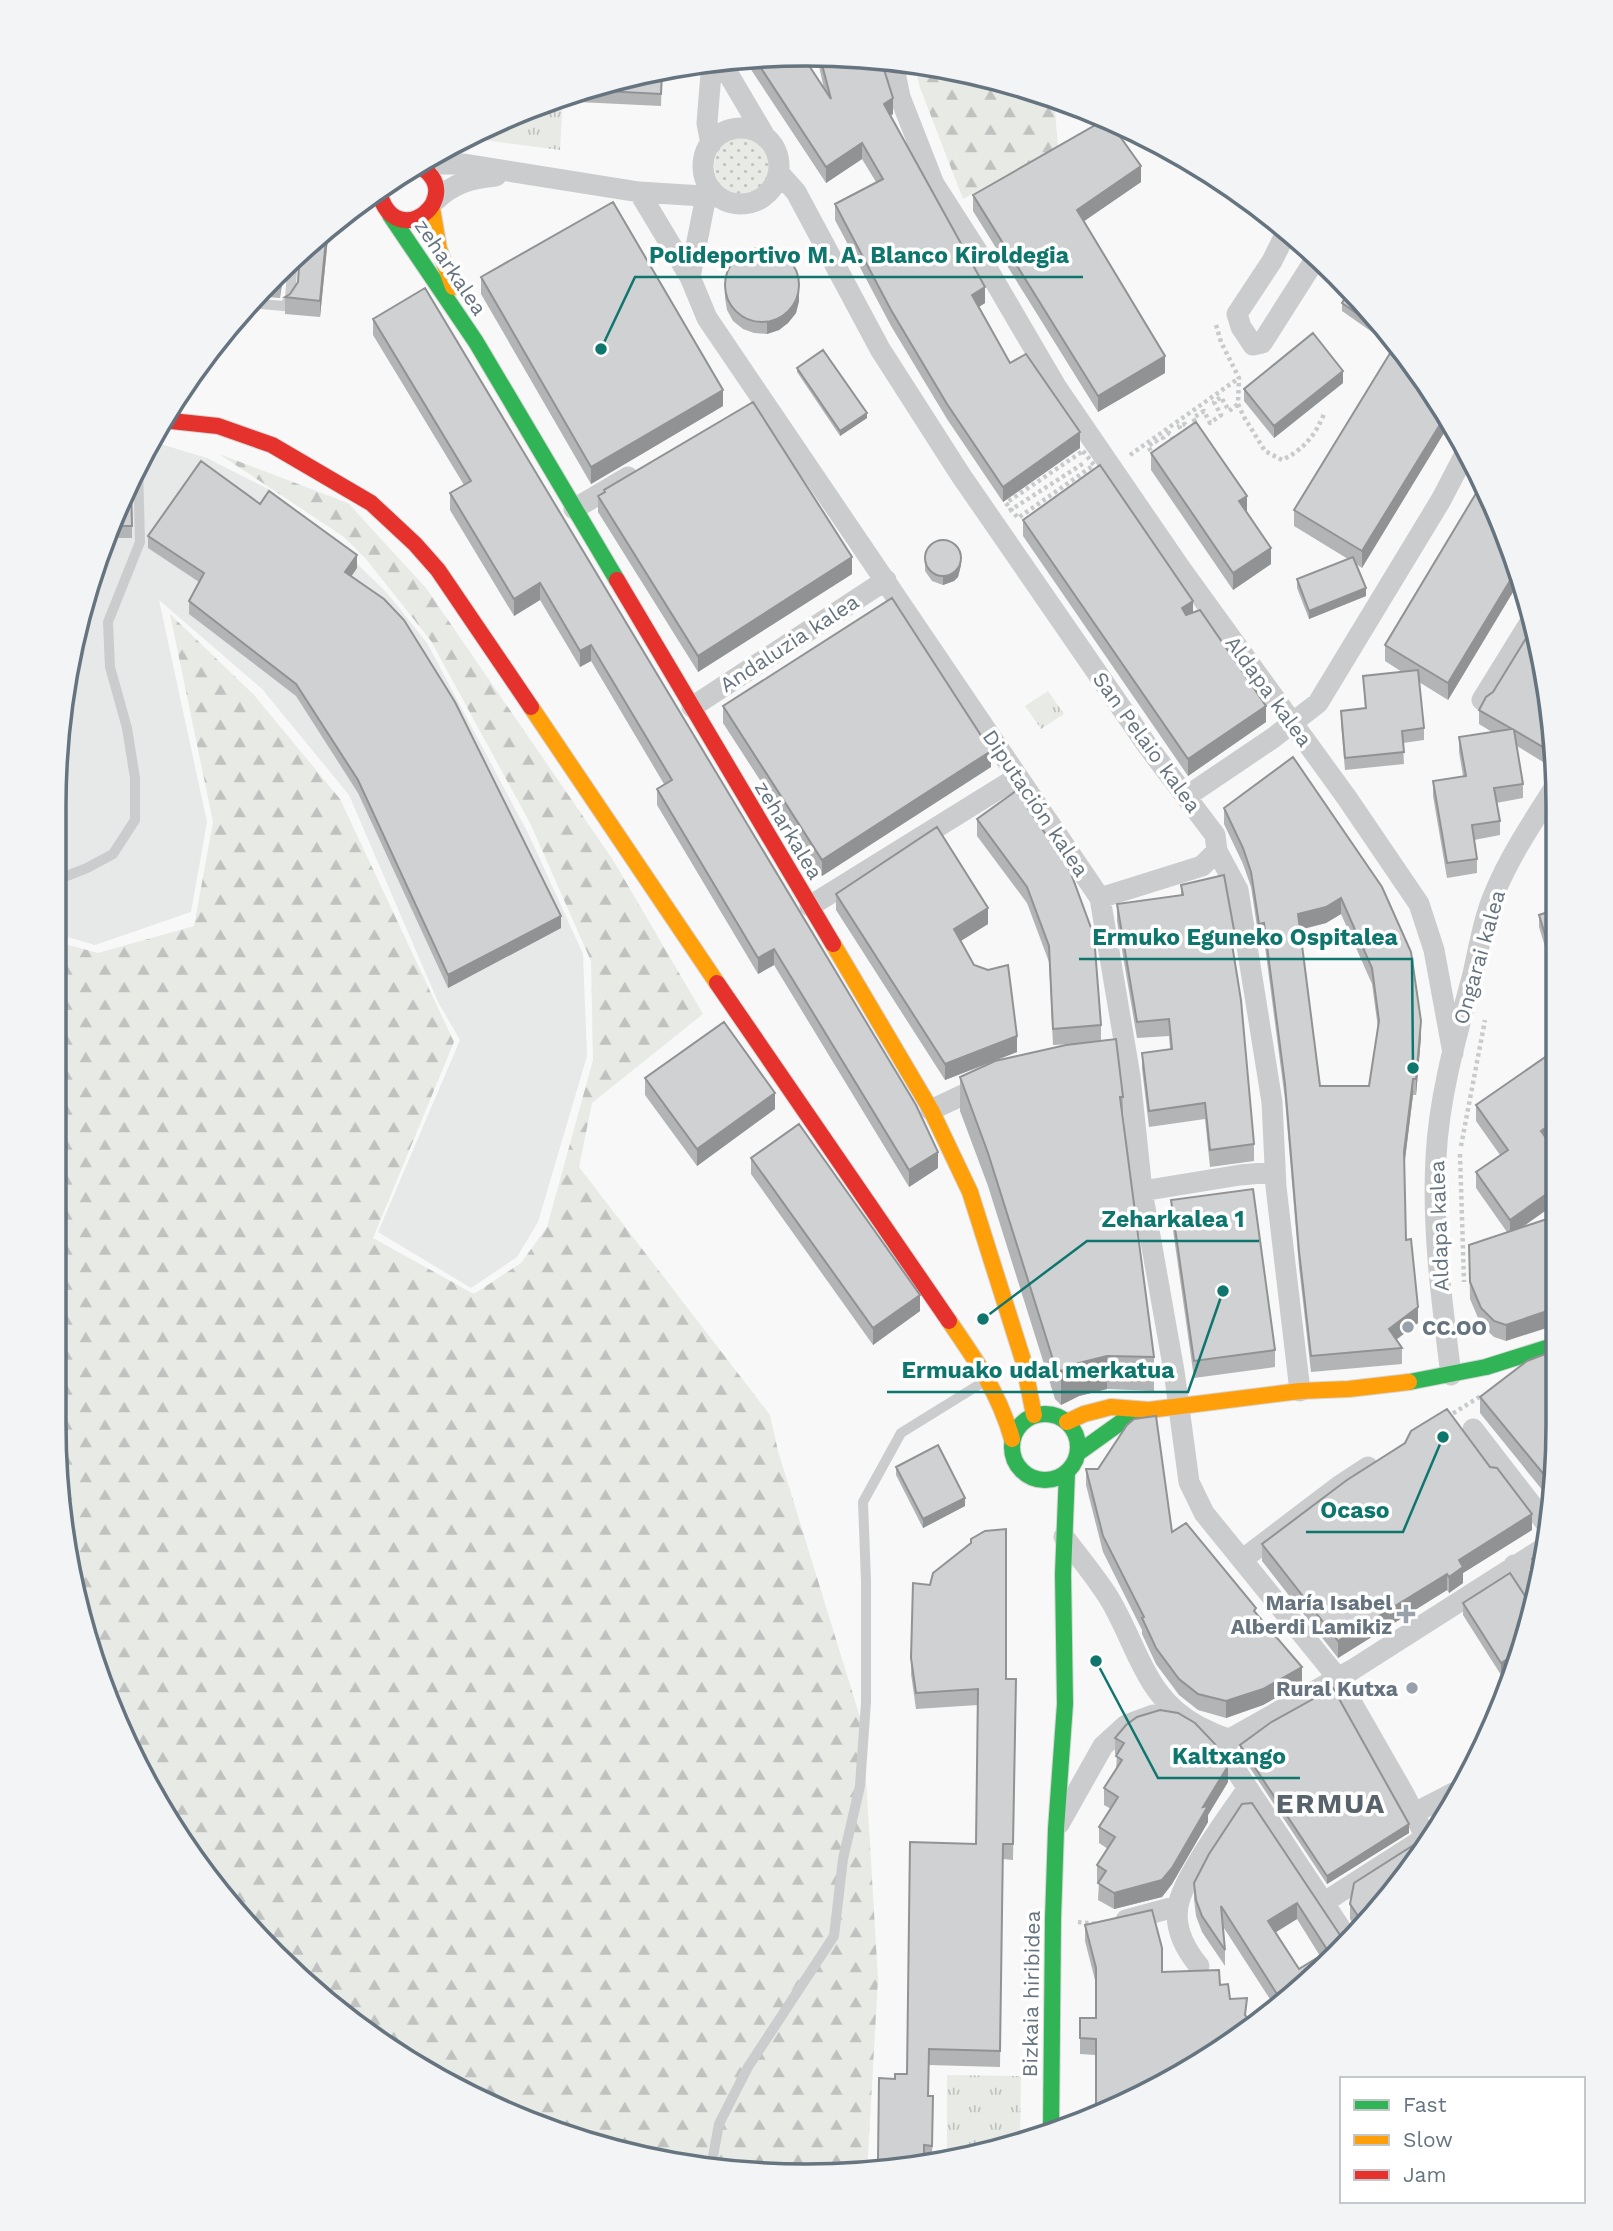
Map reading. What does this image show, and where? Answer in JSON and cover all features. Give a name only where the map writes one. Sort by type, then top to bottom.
[{"type":"street","points":[[441,164],[464,164],[639,192],[712,197],[730,203],[756,202],[767,195],[774,185],[779,173],[778,160],[774,148],[727,71]]},
{"type":"street","name":"Aldapa kalea","points":[[895,72],[900,97],[934,184],[977,251],[1095,456],[1181,569],[1366,825],[1419,904],[1434,950],[1453,1053],[1441,1109],[1436,1157],[1440,1272],[1451,1375]]},
{"type":"street","points":[[690,277],[712,197],[703,166],[710,144],[707,123],[711,73]]},
{"type":"street","points":[[710,144],[719,135],[743,128],[766,138]]},
{"type":"street","name":"zeharkalea","points":[[428,171],[435,182],[433,224],[440,253],[477,342]]},
{"type":"street","name":"San Pelaio kalea","points":[[779,173],[796,192],[880,349],[960,474],[1134,727],[1214,835],[1217,851],[1238,890],[1272,1102],[1275,1172],[1300,1391]]},
{"type":"street","points":[[390,215],[398,219],[417,220],[448,188],[464,181],[523,175]]},
{"type":"street","name":"Diputación kalea","points":[[639,192],[690,277],[707,318],[754,403],[886,580],[1100,898],[1125,1051],[1142,1191],[1180,1407],[1189,1482],[1204,1513],[1337,1677],[1424,1833]]},
{"type":"street","name":"zeharkalea","points":[[381,201],[477,342],[930,1110],[970,1192],[1023,1360],[1032,1416]]},
{"type":"street","points":[[1282,240],[1272,261],[1237,314],[1241,327],[1253,345],[1262,343],[1311,266]]},
{"type":"street","points":[[175,421],[218,426],[272,445],[371,503],[415,544],[438,570],[990,1382],[1006,1417],[1014,1460],[1038,1494]]},
{"type":"street","points":[[1187,796],[1293,724],[1318,703],[1441,500],[1461,462]]},
{"type":"street","points":[[574,509],[644,468]]},
{"type":"street","name":"Andaluzia kalea","points":[[692,707],[886,580]]},
{"type":"street","points":[[1482,700],[1525,631]]},
{"type":"street","points":[[810,906],[1018,777]]},
{"type":"street","name":"Ongarai kalea","points":[[1453,1053],[1494,894],[1520,842],[1546,801]]},
{"type":"street","points":[[1100,898],[1202,866],[1217,851]]},
{"type":"street","points":[[1101,1057],[1125,1051]]},
{"type":"street","points":[[930,1110],[991,1082],[1004,1079]]},
{"type":"street","points":[[1142,1191],[1275,1172]]},
{"type":"street","points":[[1067,1422],[1111,1407],[1138,1410],[1180,1407],[1451,1375],[1546,1348]]},
{"type":"street","name":"zeharkalea","points":[[1023,1360],[1041,1389],[1051,1414]]},
{"type":"street","points":[[990,1382],[1032,1416]]},
{"type":"street","points":[[1078,1453],[1138,1410]]},
{"type":"street","points":[[1012,1439],[1021,1423],[1032,1416],[1051,1414],[1067,1422],[1078,1441],[1078,1453],[1067,1472],[1047,1480],[1037,1480],[1027,1475]]},
{"type":"street","points":[[1473,1429],[1540,1517]]},
{"type":"street","points":[[1243,1559],[1339,1486],[1388,1454]]},
{"type":"street","points":[[1063,1574],[1067,1472]]},
{"type":"street","points":[[1050,1521],[1063,1574]]},
{"type":"street","points":[[1064,1537],[1110,1599],[1162,1699],[1183,1718],[1230,1739]]},
{"type":"street","points":[[1344,1933],[1247,1789],[1225,1750],[1230,1739],[1365,1662],[1535,1553]]},
{"type":"street","points":[[1514,1565],[1527,1588]]},
{"type":"street","name":"Bizkaia hiribidea","points":[[1051,2122],[1054,1858],[1065,1703],[1063,1574]]},
{"type":"street","points":[[1056,1829],[1104,1746],[1114,1735],[1126,1725],[1174,1710]]},
{"type":"street","points":[[1199,1966],[1187,1951],[1178,1926],[1178,1906],[1200,1861],[1247,1789]]},
{"type":"street","points":[[1414,1814],[1446,1797]]},
{"type":"street","points":[[1322,1903],[1413,1848]]},
{"type":"street","points":[[1106,1925],[1178,1906]]},
{"type":"lane","points":[[263,304],[284,306],[290,298],[292,275]]},
{"type":"lane","points":[[66,877],[88,869],[113,854],[135,820],[135,778],[127,728],[110,667],[108,622],[139,542],[138,489]]},
{"type":"lane","points":[[713,2158],[719,2124],[748,2067],[834,1936],[843,1859],[860,1786],[866,1702],[863,1502],[901,1433],[990,1382]]},
{"type":"path","points":[[1130,455],[1239,377]]},
{"type":"path","points":[[1157,462],[1148,446],[1156,441],[1162,450],[1168,446],[1163,438],[1169,433],[1174,441],[1184,435],[1179,426],[1185,424],[1191,434],[1199,429],[1193,418],[1204,411],[1210,423],[1221,415],[1214,402],[1221,397],[1229,411],[1238,404]]},
{"type":"path","points":[[1083,451],[1095,456],[1094,465],[1018,518],[1006,503],[1083,451]]},
{"type":"path","points":[[1019,504],[1095,456]]},
{"type":"path","points":[[1464,1291],[1460,1150],[1485,1018]]},
{"type":"path","points":[[1080,1922],[1106,1925]]},
{"type":"shaded area","points":[[162,444],[207,458],[270,490],[332,539],[388,594],[427,643],[528,833],[583,954],[587,1056],[538,1222],[517,1257],[471,1288],[378,1232],[460,1040],[438,1002],[349,795],[262,689],[159,600],[207,822],[191,912],[95,945],[66,937],[66,806],[73,710],[92,615],[106,569],[123,523]]},
{"type":"green space","points":[[917,75],[998,92],[1055,110],[1058,146],[963,199]]},
{"type":"green space","points":[[562,108],[560,150],[485,140]]},
{"type":"green space","points":[[742,138],[753,140],[762,146],[768,155],[768,177],[762,186],[753,192],[742,194],[731,192],[722,186],[716,177],[714,166],[716,155],[722,146],[731,140]]},
{"type":"green space","points":[[219,454],[348,503],[426,588],[613,860],[703,1014],[592,1103],[579,1167],[770,1415],[778,1451],[863,1727],[878,1979],[868,2162],[758,2163],[662,2150],[615,2139],[523,2108],[479,2088],[395,2040],[356,2012],[283,1948],[219,1875],[191,1836],[143,1752],[106,1662],[81,1569],[68,1473],[66,944],[98,953],[194,926],[213,822],[170,614],[254,695],[340,799],[454,1042],[373,1238],[474,1294],[521,1263],[547,1227],[593,1060],[591,961],[530,823],[431,641],[366,559],[344,537]]},
{"type":"green space","points":[[1048,691],[1064,714],[1041,729],[1025,706]]},
{"type":"green space","points":[[947,2075],[1021,2076],[1020,2132],[947,2151]]},
{"type":"building","points":[[809,66],[831,99],[823,67],[884,71],[893,98],[884,104],[985,287],[972,295],[1010,363],[1026,354],[1080,432],[1003,487],[947,404],[891,310],[835,204],[883,179],[862,143],[826,167],[761,68]]},
{"type":"building","points":[[662,81],[661,94],[616,92]]},
{"type":"building","points":[[1095,125],[1120,137],[1141,166],[1077,210],[1165,356],[1098,396],[973,195]]},
{"type":"building","points":[[613,202],[723,390],[591,467],[481,277]]},
{"type":"building","points":[[325,245],[320,301],[285,297],[298,282],[299,268]]},
{"type":"building","points":[[762,248],[776,251],[788,259],[796,271],[799,285],[796,299],[788,311],[776,319],[762,322],[748,319],[736,311],[728,299],[725,285],[728,271],[736,259],[748,251]]},
{"type":"building","points":[[425,288],[916,1105],[938,1152],[909,1170],[774,949],[758,958],[657,789],[672,780],[591,645],[580,651],[540,583],[514,599],[450,493],[471,481],[373,319]]},
{"type":"building","points":[[1345,299],[1360,315],[1342,303]]},
{"type":"building","points":[[1313,333],[1343,371],[1274,426],[1244,389]]},
{"type":"building","points":[[823,350],[867,413],[840,431],[797,368]]},
{"type":"building","points":[[1391,352],[1440,425],[1362,551],[1294,510]]},
{"type":"building","points":[[753,402],[852,557],[698,656],[598,496]]},
{"type":"building","points":[[1196,422],[1247,496],[1239,501],[1271,548],[1233,573],[1151,453]]},
{"type":"building","points":[[201,461],[260,504],[269,491],[357,555],[345,572],[384,599],[404,620],[455,702],[561,916],[448,975],[358,780],[296,684],[189,601],[204,573],[148,536]]},
{"type":"building","points":[[1100,465],[1193,601],[1182,608],[1186,615],[1200,610],[1266,706],[1188,759],[1023,520]]},
{"type":"building","points":[[1476,493],[1510,580],[1448,683],[1385,645]]},
{"type":"building","points":[[132,504],[132,526],[122,526]]},
{"type":"building","points":[[943,540],[956,545],[961,558],[956,571],[943,576],[930,571],[925,558],[930,545]]},
{"type":"building","points":[[1353,557],[1366,588],[1309,611],[1297,579]]},
{"type":"building","points":[[892,598],[991,751],[822,860],[723,706]]},
{"type":"building","points":[[1526,638],[1544,746],[1514,730],[1523,784],[1494,788],[1500,821],[1472,825],[1477,859],[1447,863],[1433,781],[1466,776],[1459,737],[1512,729],[1479,710],[1486,697],[1493,692]]},
{"type":"building","points":[[1418,670],[1424,728],[1402,731],[1404,752],[1345,758],[1341,711],[1366,708],[1363,676]]},
{"type":"building","points":[[1293,757],[1382,887],[1411,952],[1421,1021],[1416,1079],[1413,1079],[1404,1152],[1406,1240],[1411,1239],[1418,1307],[1389,1329],[1402,1348],[1311,1356],[1285,1084],[1264,923],[1259,924],[1251,872],[1224,808]],"holes":[[[1341,898],[1372,968],[1379,1021],[1369,1086],[1320,1086],[1298,914],[1326,907]]]},
{"type":"building","points":[[1016,791],[1069,868],[1094,936],[1101,1025],[1053,1029],[1049,946],[1027,887],[977,819]]},
{"type":"building","points":[[937,827],[988,908],[954,929],[974,965],[988,970],[1008,965],[1017,1036],[945,1064],[836,894]]},
{"type":"building","points":[[1224,875],[1234,930],[1230,932],[1241,1000],[1254,1144],[1210,1150],[1205,1103],[1149,1111],[1142,1053],[1172,1049],[1169,1019],[1137,1022],[1117,904],[1183,895],[1181,885]]},
{"type":"building","points":[[1546,913],[1546,937],[1539,915]]},
{"type":"building","points":[[724,1022],[775,1093],[697,1149],[645,1078]]},
{"type":"building","points":[[1116,1039],[1123,1097],[1120,1097],[1154,1357],[1107,1356],[1061,1371],[1055,1366],[988,1153],[960,1077],[995,1061],[1066,1045]]},
{"type":"building","points":[[1546,1057],[1546,1127],[1541,1131],[1546,1138],[1546,1194],[1510,1220],[1476,1172],[1508,1150],[1476,1105]]},
{"type":"building","points":[[799,1124],[920,1295],[873,1328],[751,1158]]},
{"type":"building","points":[[1253,1189],[1275,1350],[1194,1361],[1171,1200]]},
{"type":"building","points":[[1546,1219],[1546,1311],[1506,1325],[1494,1321],[1481,1308],[1470,1282],[1469,1245]]},
{"type":"building","points":[[1546,1354],[1545,1476],[1480,1397],[1527,1361]]},
{"type":"building","points":[[1447,1409],[1490,1467],[1497,1468],[1532,1514],[1459,1560],[1463,1567],[1449,1577],[1447,1574],[1338,1641],[1262,1544],[1347,1480],[1405,1443],[1411,1431]]},
{"type":"building","points":[[1156,1416],[1172,1532],[1186,1523],[1256,1608],[1254,1611],[1302,1667],[1263,1689],[1226,1701],[1198,1694],[1179,1679],[1156,1648],[1142,1618],[1144,1617],[1103,1536],[1086,1469],[1098,1469],[1127,1425],[1134,1419]]},
{"type":"building","points":[[938,1445],[965,1498],[923,1519],[896,1467]]},
{"type":"building","points":[[1006,1529],[1006,1679],[1016,1679],[1013,1844],[1003,1844],[1000,2051],[929,2049],[928,2096],[933,2096],[932,2146],[924,2145],[924,2154],[878,2160],[879,2078],[895,2079],[895,2074],[907,2074],[910,1842],[976,1844],[978,1689],[916,1693],[911,1658],[913,1583],[930,1585],[933,1573],[971,1543],[971,1539],[985,1531]]},
{"type":"building","points":[[1510,1573],[1526,1597],[1508,1659],[1501,1663],[1463,1603]]},
{"type":"building","points":[[1333,1688],[1409,1824],[1327,1876],[1240,1745],[1270,1723]]},
{"type":"building","points":[[1160,1710],[1178,1713],[1195,1723],[1215,1744],[1228,1766],[1203,1807],[1208,1806],[1172,1868],[1162,1880],[1114,1893],[1098,1883],[1106,1871],[1097,1865],[1115,1837],[1099,1827],[1118,1797],[1104,1788],[1122,1760],[1116,1756],[1124,1743],[1115,1738],[1137,1717]]},
{"type":"building","points":[[1252,1803],[1341,1936],[1328,1950],[1297,1903],[1268,1921],[1299,1969],[1324,1953],[1278,1995],[1221,1906],[1225,1950],[1202,1916],[1194,1883],[1209,1854],[1242,1804]]},
{"type":"building","points":[[1417,1843],[1359,1917],[1350,1904],[1354,1883]]},
{"type":"building","points":[[1152,1910],[1162,1948],[1162,1972],[1219,1970],[1220,1985],[1228,1984],[1230,1999],[1247,1998],[1245,2015],[1248,2019],[1176,2065],[1096,2105],[1096,2039],[1080,2038],[1080,2018],[1096,2018],[1096,1968],[1085,1925]]},
{"type":"traffic: fast","points":[[390,215],[476,342],[617,580]]},
{"type":"traffic: fast","points":[[1409,1382],[1486,1367],[1546,1348]]},
{"type":"traffic: fast","points":[[1078,1453],[1138,1410]]},
{"type":"traffic: fast","points":[[1038,1414],[1052,1414],[1064,1419],[1073,1428],[1078,1447],[1076,1460],[1069,1471],[1052,1480],[1038,1480],[1026,1475],[1017,1466],[1012,1454],[1012,1440],[1017,1428],[1026,1419],[1038,1414]]},
{"type":"traffic: fast","points":[[1051,2122],[1053,1919],[1065,1704],[1063,1574],[1067,1472]]},
{"type":"traffic: slow","points":[[432,208],[439,249],[453,287]]},
{"type":"traffic: slow","points":[[531,707],[717,983]]},
{"type":"traffic: slow","points":[[833,944],[931,1110],[970,1192],[1023,1360],[1034,1415]]},
{"type":"traffic: slow","points":[[949,1321],[993,1392],[1012,1439]]},
{"type":"traffic: slow","points":[[1067,1422],[1111,1407],[1149,1410],[1300,1391],[1409,1382]]},
{"type":"traffic: jam","points":[[383,200],[388,211],[400,219],[413,219],[425,213],[433,203],[436,190],[432,177],[426,172]]},
{"type":"traffic: jam","points":[[175,421],[218,426],[272,445],[371,503],[415,544],[438,570],[531,707]]},
{"type":"traffic: jam","points":[[617,580],[833,944]]},
{"type":"traffic: jam","points":[[717,983],[949,1321]]},
{"type":"place","name":"Polideportivo M. A. Blanco Kiroldegia","points":[[601,349]]},
{"type":"place","name":"Ermuko Eguneko Ospitalea","points":[[1413,1068]]},
{"type":"place","name":"Ermuako udal merkatua","points":[[1223,1291]]},
{"type":"place","name":"Zeharkalea 1","points":[[983,1319]]},
{"type":"place","name":"CC.OO","points":[[1408,1327]]},
{"type":"place","name":"Ocaso","points":[[1443,1437]]},
{"type":"place","name":"María Isabel Alberdi Lamikiz","points":[[1406,1614]]},
{"type":"place","name":"Kaltxango","points":[[1096,1661]]},
{"type":"place","name":"Rural Kutxa","points":[[1412,1688]]},
{"type":"district","name":"ERMUA","points":[[1331,1803]]}]
